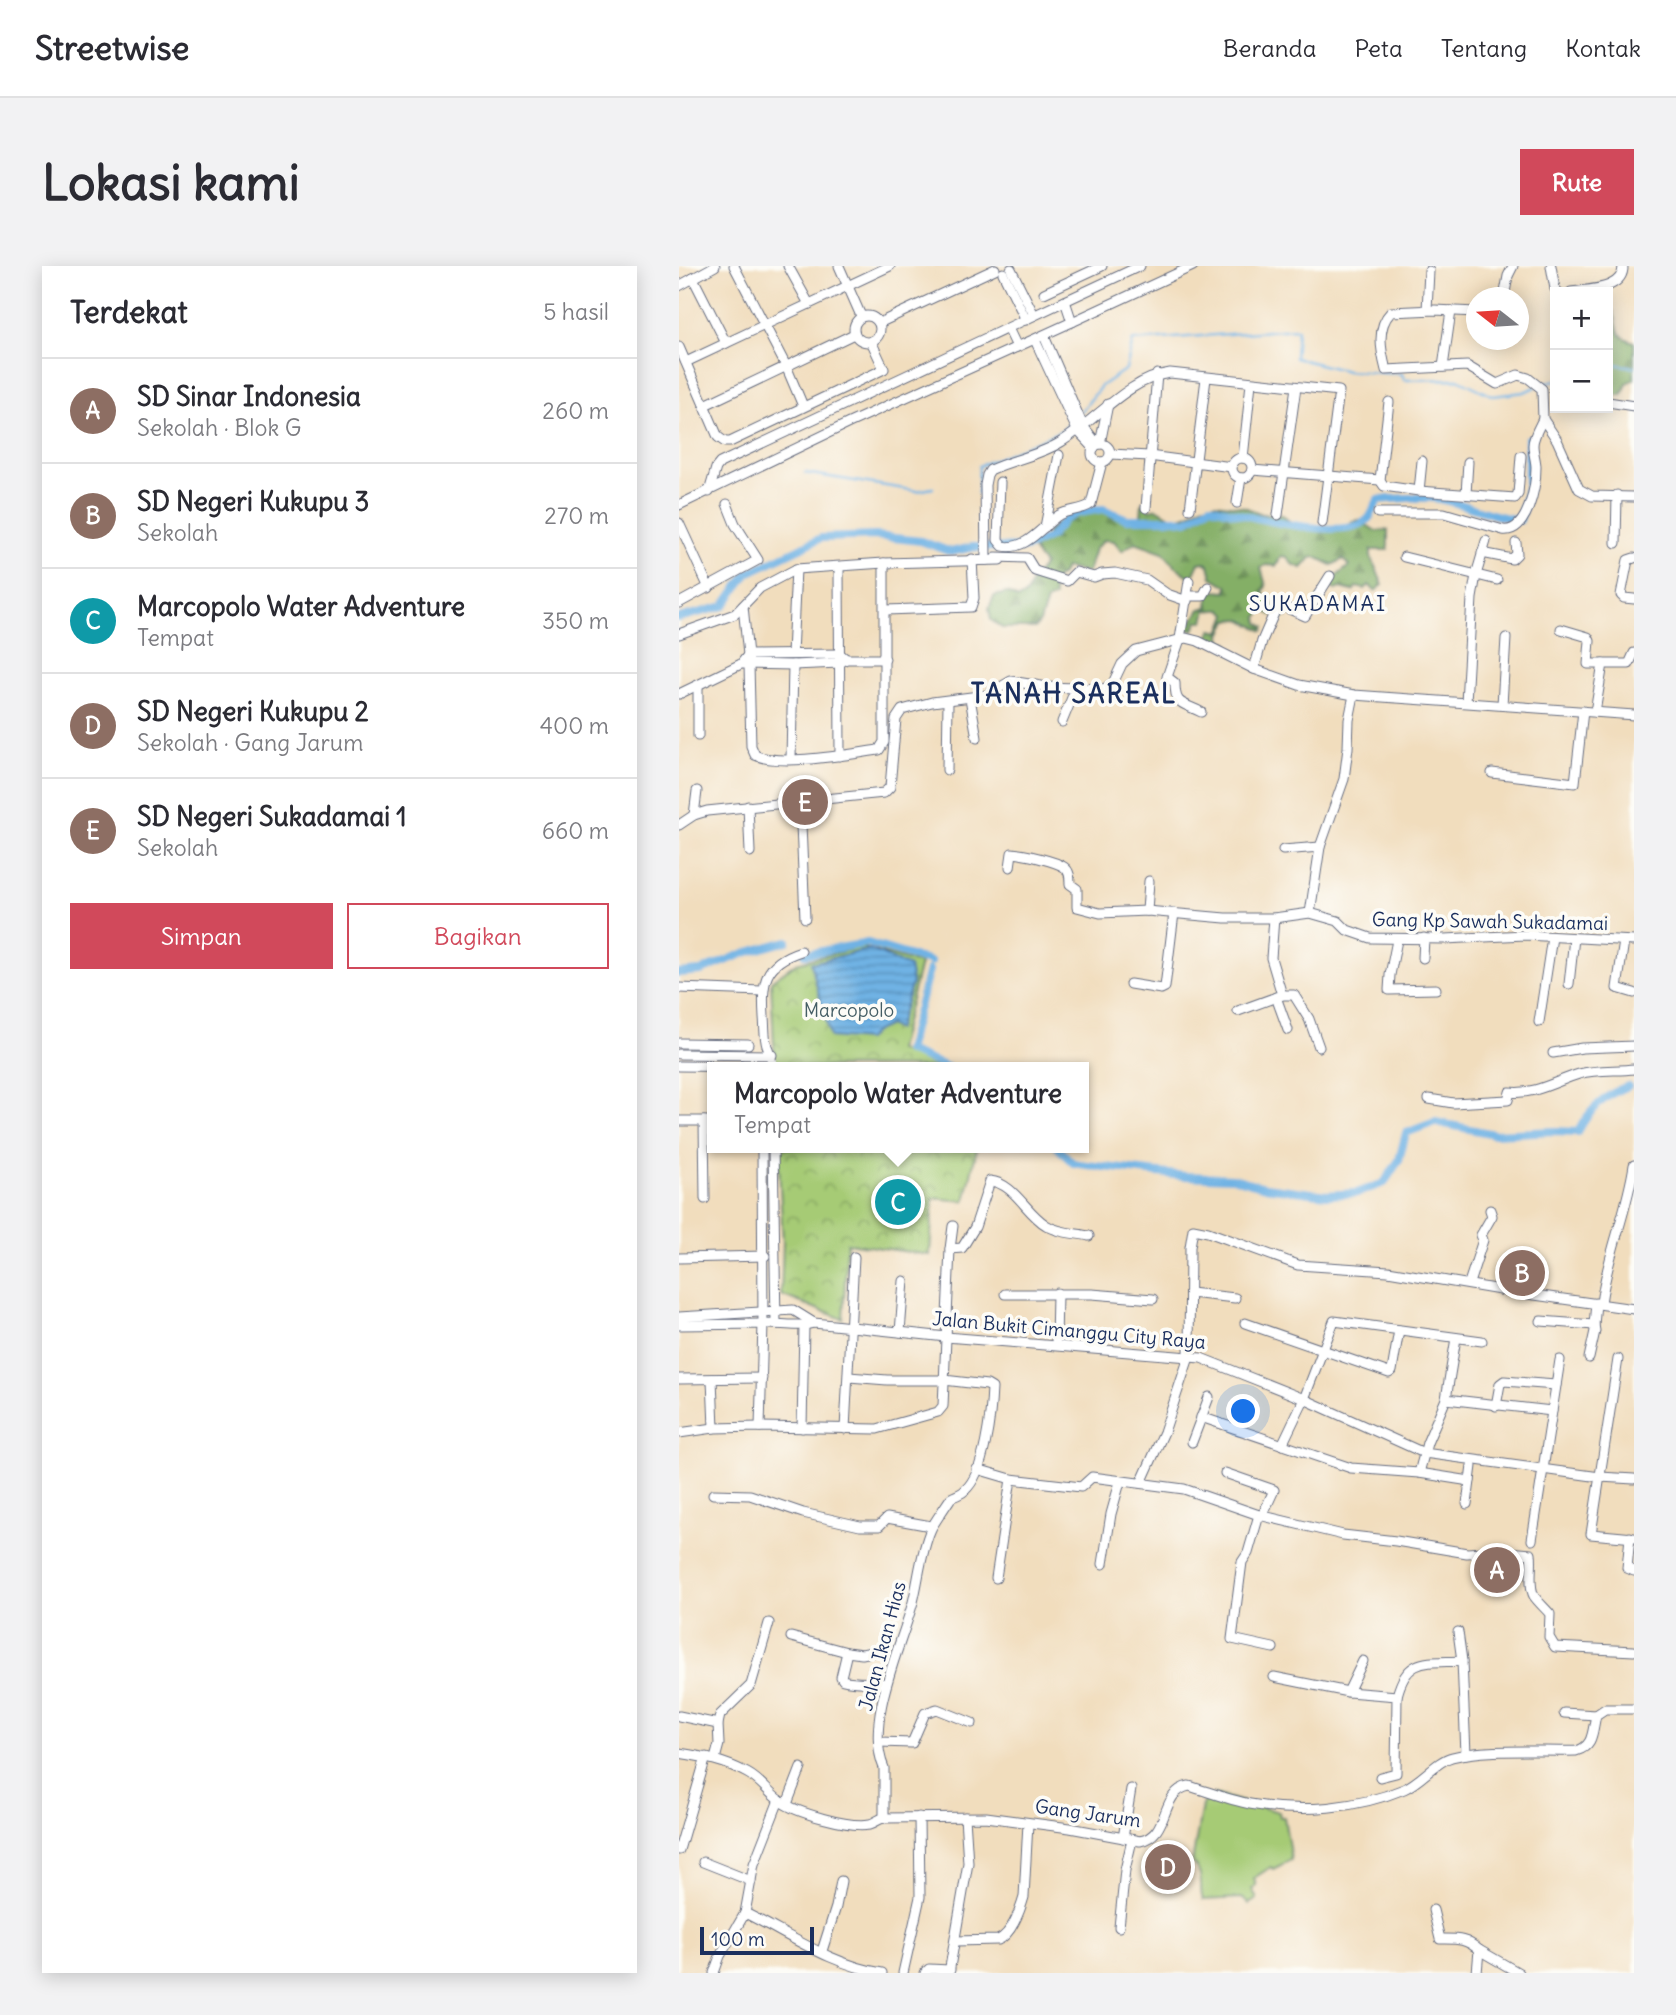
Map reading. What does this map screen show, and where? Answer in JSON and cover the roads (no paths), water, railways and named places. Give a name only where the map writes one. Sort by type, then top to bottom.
[{"type":"street","points":[[679,286],[715,266]]},
{"type":"street","points":[[734,266],[786,366],[803,406]]},
{"type":"street","points":[[788,266],[809,304]]},
{"type":"street","points":[[839,266],[862,316]]},
{"type":"street","points":[[686,362],[889,266]]},
{"type":"street","points":[[1044,293],[1102,266]]},
{"type":"street","points":[[709,492],[720,463],[1140,266]]},
{"type":"street","points":[[679,505],[849,423],[1193,266]]},
{"type":"street","points":[[1506,287],[1513,266]]},
{"type":"street","points":[[1552,266],[1555,287]]},
{"type":"street","points":[[1603,287],[1619,281],[1623,266]]},
{"type":"street","points":[[879,323],[1003,269],[1030,318]]},
{"type":"street","points":[[1427,310],[1429,271]]},
{"type":"street","points":[[693,278],[726,343]]},
{"type":"street","points":[[1065,301],[1072,322]]},
{"type":"street","points":[[1378,513],[1444,513],[1506,530],[1520,524],[1527,514],[1536,467],[1533,442],[1543,419],[1542,389],[1518,374],[1497,383],[1467,366],[1385,365],[1381,338],[1383,323],[1394,310],[1466,312]]},
{"type":"street","points":[[1443,367],[1451,312]]},
{"type":"street","points":[[862,316],[868,316],[879,323],[877,337],[871,341],[858,339],[854,334],[856,320],[862,316]]},
{"type":"street","points":[[1008,328],[1017,347]]},
{"type":"street","points":[[705,405],[854,334]]},
{"type":"street","points":[[1000,482],[998,540],[999,543],[1011,547],[1025,542],[1061,514],[1091,504],[1103,463],[1111,454],[1108,446],[1097,445],[1080,428],[1039,338]]},
{"type":"street","points":[[679,347],[718,437],[730,442],[884,369],[871,341]]},
{"type":"street","points":[[986,557],[985,485],[990,470],[1054,446],[1108,404],[1157,374],[1170,373],[1339,391],[1322,523]]},
{"type":"street","points":[[1146,508],[1157,374]]},
{"type":"street","points":[[1190,509],[1206,378]]},
{"type":"street","points":[[1243,458],[1251,383]]},
{"type":"street","points":[[1278,515],[1296,387]]},
{"type":"street","points":[[1380,480],[1389,402]]},
{"type":"street","points":[[1613,403],[1634,406]]},
{"type":"street","points":[[1103,463],[1094,459],[1092,453],[1097,445],[1108,404]]},
{"type":"street","points":[[1543,419],[1557,440],[1579,489],[1592,496],[1634,497]]},
{"type":"street","points":[[1111,454],[1232,467]]},
{"type":"street","points":[[1045,527],[1059,455]]},
{"type":"street","points":[[1252,470],[1329,474],[1380,480],[1384,485],[1419,491],[1515,498],[1518,494],[1521,456]]},
{"type":"street","points":[[1232,467],[1237,459],[1243,458],[1249,461],[1252,470]]},
{"type":"street","points":[[1419,491],[1422,461]]},
{"type":"street","points":[[1467,494],[1468,462]]},
{"type":"street","points":[[1232,467],[1236,476],[1241,478],[1249,475],[1252,470]]},
{"type":"street","points":[[1237,503],[1241,478]]},
{"type":"street","points":[[1616,543],[1617,495]]},
{"type":"street","points":[[679,603],[758,560],[735,524],[727,504]]},
{"type":"street","points":[[679,523],[709,588]]},
{"type":"street","points":[[1466,702],[1472,598],[1486,541]]},
{"type":"street","points":[[1482,553],[1512,559],[1517,554],[1516,542]]},
{"type":"street","points":[[986,557],[1000,560]]},
{"type":"street","points":[[679,634],[726,618],[770,581],[796,569],[986,557],[1027,558],[1035,571],[1067,581],[1076,572],[1094,577],[1102,573],[1115,573],[1147,580],[1167,594],[1187,598],[1203,596],[1208,587]]},
{"type":"street","points":[[1404,558],[1497,580]]},
{"type":"street","points":[[1634,558],[1628,560],[1621,595],[1634,599]]},
{"type":"street","points":[[885,610],[971,607],[974,598],[972,559]]},
{"type":"street","points":[[743,606],[752,751],[759,758],[791,759],[840,756],[882,747],[884,563]]},
{"type":"street","points":[[839,567],[842,659],[840,756]]},
{"type":"street","points":[[792,654],[796,569]]},
{"type":"street","points":[[1254,668],[1278,604],[1305,616],[1330,576]]},
{"type":"street","points":[[1189,581],[1180,639],[1167,678],[1175,683],[1177,700],[1201,712]]},
{"type":"street","points":[[1561,629],[1588,637],[1588,664],[1629,664],[1634,653]]},
{"type":"street","points":[[679,825],[694,815],[707,811],[884,793],[891,783],[896,719],[907,707],[991,693],[1011,681],[1047,687],[1104,689],[1109,687],[1126,658],[1136,651],[1186,638],[1299,685],[1354,695],[1634,715]]},
{"type":"street","points":[[1502,705],[1506,638]]},
{"type":"street","points":[[679,694],[698,687],[746,661],[792,654],[842,659],[885,659]]},
{"type":"street","points":[[746,661],[793,665],[842,659]]},
{"type":"street","points":[[1595,712],[1603,664]]},
{"type":"street","points":[[791,759],[793,665]]},
{"type":"street","points":[[698,687],[698,736]]},
{"type":"street","points":[[1062,722],[1076,688]]},
{"type":"street","points":[[1010,867],[1012,853],[1030,855],[1067,869],[1070,884],[1077,889],[1077,908],[1100,913],[1147,911],[1225,918],[1274,918],[1310,913],[1321,847],[1344,779],[1354,695]]},
{"type":"street","points":[[969,698],[977,737]]},
{"type":"street","points":[[947,770],[948,701]]},
{"type":"street","points":[[1492,773],[1575,783],[1583,711]]},
{"type":"street","points":[[694,815],[697,791]]},
{"type":"street","points":[[800,801],[805,918]]},
{"type":"street","points":[[750,806],[751,852]]},
{"type":"street","points":[[1283,850],[1321,847]]},
{"type":"street","points":[[1147,911],[1149,881]]},
{"type":"street","points":[[1130,985],[1161,989],[1165,987],[1174,913]]},
{"type":"street","name":"Gang Kp Sawah Sukadamai","points":[[1310,913],[1338,921],[1347,930],[1370,938],[1397,940],[1525,935],[1629,941]]},
{"type":"street","points":[[1274,918],[1271,958],[1288,1030]]},
{"type":"street","points":[[1539,1022],[1552,937]]},
{"type":"street","points":[[1423,958],[1424,938]]},
{"type":"street","points":[[1569,984],[1574,938]]},
{"type":"street","points":[[1397,940],[1389,990],[1436,989]]},
{"type":"street","points":[[1629,941],[1617,988],[1634,993]]},
{"type":"street","points":[[772,1062],[772,1055],[766,1045],[762,990],[764,981],[772,969],[785,958],[801,951]]},
{"type":"street","points":[[679,988],[762,990]]},
{"type":"street","points":[[1238,1011],[1279,996],[1294,995],[1309,1019],[1319,1047]]},
{"type":"street","points":[[679,1043],[748,1044]]},
{"type":"street","points":[[761,1062],[766,1045]]},
{"type":"street","points":[[1553,1053],[1582,1048],[1634,1046]]},
{"type":"street","points":[[679,1054],[772,1055]]},
{"type":"street","points":[[679,1066],[707,1066]]},
{"type":"street","points":[[1429,1099],[1453,1103],[1508,1100],[1510,1092],[1541,1089],[1579,1074],[1634,1069]]},
{"type":"street","points":[[679,1121],[707,1121]]},
{"type":"street","points":[[705,1199],[707,1147]]},
{"type":"street","points":[[760,1427],[763,1324],[762,1153]]},
{"type":"street","points":[[773,1153],[776,1323]]},
{"type":"street","points":[[1589,1358],[1599,1303],[1631,1187],[1634,1165]]},
{"type":"street","points":[[950,1249],[963,1248],[975,1227],[990,1181],[999,1182],[1019,1198],[1031,1215],[1047,1227],[1089,1236]]},
{"type":"street","points":[[1469,1283],[1483,1240],[1481,1235],[1492,1216],[1490,1210]]},
{"type":"street","points":[[679,1433],[714,1428],[760,1427],[877,1430],[938,1412],[943,1406],[953,1226]]},
{"type":"street","points":[[1141,1483],[1164,1432],[1189,1357],[1190,1247],[1193,1229],[1298,1265],[1388,1271],[1469,1283],[1506,1292],[1634,1309]]},
{"type":"street","points":[[679,1258],[774,1256]]},
{"type":"street","points":[[845,1429],[855,1257]]},
{"type":"street","points":[[900,1332],[904,1280]]},
{"type":"street","points":[[1056,1344],[1057,1293]]},
{"type":"street","points":[[1005,1294],[1057,1293],[1153,1299]]},
{"type":"street","points":[[1190,1293],[1235,1298]]},
{"type":"street","points":[[679,1317],[793,1310],[809,1325],[802,1428]]},
{"type":"street","points":[[1282,1445],[1304,1399],[1334,1321],[1482,1341]]},
{"type":"street","points":[[1541,1321],[1594,1325]]},
{"type":"street","name":"Jalan Bukit Cimanggu City Raya","points":[[679,1325],[776,1323],[849,1326],[946,1337],[1189,1357],[1214,1362],[1424,1452],[1600,1477],[1634,1479]]},
{"type":"street","points":[[1245,1323],[1389,1373],[1392,1371],[1399,1330]]},
{"type":"street","points":[[1419,1473],[1424,1452],[1446,1399],[1456,1338]]},
{"type":"street","points":[[1618,1359],[1591,1534],[1632,1537],[1627,1569],[1634,1571]]},
{"type":"street","points":[[1532,1540],[1560,1360]]},
{"type":"street","points":[[713,1494],[750,1495],[803,1513],[860,1526],[879,1526],[887,1518],[931,1527],[941,1516],[948,1500],[965,1490],[977,1469],[990,1424],[991,1386],[944,1380],[849,1377]]},
{"type":"street","points":[[679,1379],[762,1378]]},
{"type":"street","points":[[712,1379],[714,1428]]},
{"type":"street","points":[[1496,1406],[1500,1384],[1504,1381],[1556,1385]]},
{"type":"street","points":[[1192,1442],[1209,1397]]},
{"type":"street","points":[[1446,1399],[1552,1411]]},
{"type":"street","points":[[1201,1417],[1351,1468],[1470,1480]]},
{"type":"street","points":[[1467,1504],[1472,1466]]},
{"type":"street","points":[[977,1469],[1011,1479],[1081,1486],[1092,1477],[1184,1489],[1261,1514],[1343,1535],[1467,1553],[1499,1551],[1531,1554],[1533,1595],[1550,1614],[1549,1637],[1555,1647],[1634,1651]]},
{"type":"street","points":[[1225,1473],[1274,1490],[1261,1514],[1248,1553],[1242,1562],[1232,1639],[1273,1647]]},
{"type":"street","points":[[996,1578],[1011,1479]]},
{"type":"street","points":[[1103,1564],[1111,1514],[1120,1482]]},
{"type":"street","name":"Jalan Ikan Hias","points":[[884,1818],[880,1714],[886,1684],[912,1603],[931,1527]]},
{"type":"street","points":[[679,1850],[711,1758],[719,1744],[720,1714],[751,1685],[769,1623]]},
{"type":"street","points":[[1458,1632],[1466,1754]]},
{"type":"street","points":[[790,1637],[848,1652],[862,1654],[877,1651]]},
{"type":"street","points":[[848,1652],[841,1677],[843,1680],[860,1684],[886,1684]]},
{"type":"street","points":[[1348,1692],[1363,1661]]},
{"type":"street","points":[[1380,1777],[1396,1773],[1397,1696],[1402,1678],[1418,1664],[1462,1661]]},
{"type":"street","points":[[1274,1677],[1348,1692],[1397,1696]]},
{"type":"street","points":[[879,1742],[912,1743],[925,1713],[932,1710],[937,1709],[972,1723]]},
{"type":"street","points":[[1564,1713],[1596,1715],[1605,1709],[1634,1709]]},
{"type":"street","name":"Gang Jarum","points":[[679,1753],[711,1758],[750,1774],[798,1811],[849,1823],[871,1824],[884,1818],[965,1817],[1023,1821],[1145,1841],[1156,1834],[1174,1795],[1183,1787],[1188,1786],[1248,1803],[1287,1809],[1334,1807],[1376,1799],[1404,1789],[1448,1758],[1466,1754],[1576,1751],[1586,1748],[1590,1744],[1596,1715]]},
{"type":"street","points":[[679,1716],[718,1724]]},
{"type":"street","points":[[714,1973],[720,1956],[745,1913],[754,1864],[801,1768]]},
{"type":"street","points":[[1119,1927],[1131,1789]]},
{"type":"street","points":[[902,1973],[920,1897],[919,1817]]},
{"type":"street","points":[[925,1973],[929,1969],[949,1971],[968,1863],[965,1817]]},
{"type":"street","points":[[955,1941],[1003,1938],[1021,1908],[1024,1897],[1028,1823]]},
{"type":"street","points":[[703,1862],[751,1881]]},
{"type":"street","points":[[822,1951],[841,1881]]},
{"type":"street","points":[[1433,1910],[1440,1939],[1469,1941],[1479,1950],[1520,1973]]},
{"type":"street","points":[[745,1913],[801,1945],[822,1951],[849,1966],[882,1973]]},
{"type":"street","points":[[1477,1973],[1479,1950]]},
{"type":"water","points":[[870,949],[909,967],[912,983],[897,1030],[889,1025],[874,1032],[867,1040],[830,1037],[811,963]]},
{"type":"waterway","points":[[1081,412],[1101,386],[1126,369],[1133,341],[1297,329],[1295,358],[1347,371],[1402,374],[1404,380],[1458,379],[1493,396],[1524,392],[1536,387]]},
{"type":"waterway","points":[[1613,364],[1634,367]]},
{"type":"waterway","points":[[1542,385],[1550,382]]},
{"type":"waterway","points":[[978,494],[979,466],[1063,430],[1072,421]]},
{"type":"waterway","points":[[679,618],[724,606],[748,573],[821,538],[876,536],[921,541],[951,552],[973,547],[1027,548],[1050,537],[1064,520],[1078,513],[1103,509],[1127,519],[1187,521],[1210,506],[1291,525],[1337,529],[1356,526],[1368,519],[1378,500],[1416,498],[1449,501],[1520,520],[1528,485],[1528,439]]},
{"type":"waterway","points":[[805,473],[917,491],[933,488]]},
{"type":"waterway","points":[[679,973],[701,971],[745,953],[787,941]]},
{"type":"waterway","points":[[805,954],[868,943],[931,962]]},
{"type":"waterway","points":[[929,970],[907,1051],[934,1062]]},
{"type":"waterway","points":[[1063,1153],[1073,1163],[1185,1176],[1233,1178],[1265,1187],[1327,1195],[1357,1193],[1384,1183],[1399,1160],[1406,1133],[1435,1122],[1494,1134],[1578,1132],[1599,1104],[1628,1086]]},
{"type":"place","name":"SD Negeri Sukadamai 1","points":[[805,802]]},
{"type":"place","name":"Marcopolo Water Adventure","points":[[898,1202]]},
{"type":"place","name":"SD Negeri Kukupu 3","points":[[1522,1273]]},
{"type":"place","name":"SD Sinar Indonesia","points":[[1497,1570]]},
{"type":"place","name":"SD Negeri Kukupu 2","points":[[1168,1867]]},
{"type":"district","name":"SUKADAMAI","points":[[1318,603]]},
{"type":"district","name":"TANAH SAREAL","points":[[1074,693]]},
{"type":"park label","name":"Marcopolo","points":[[849,1010]]}]
